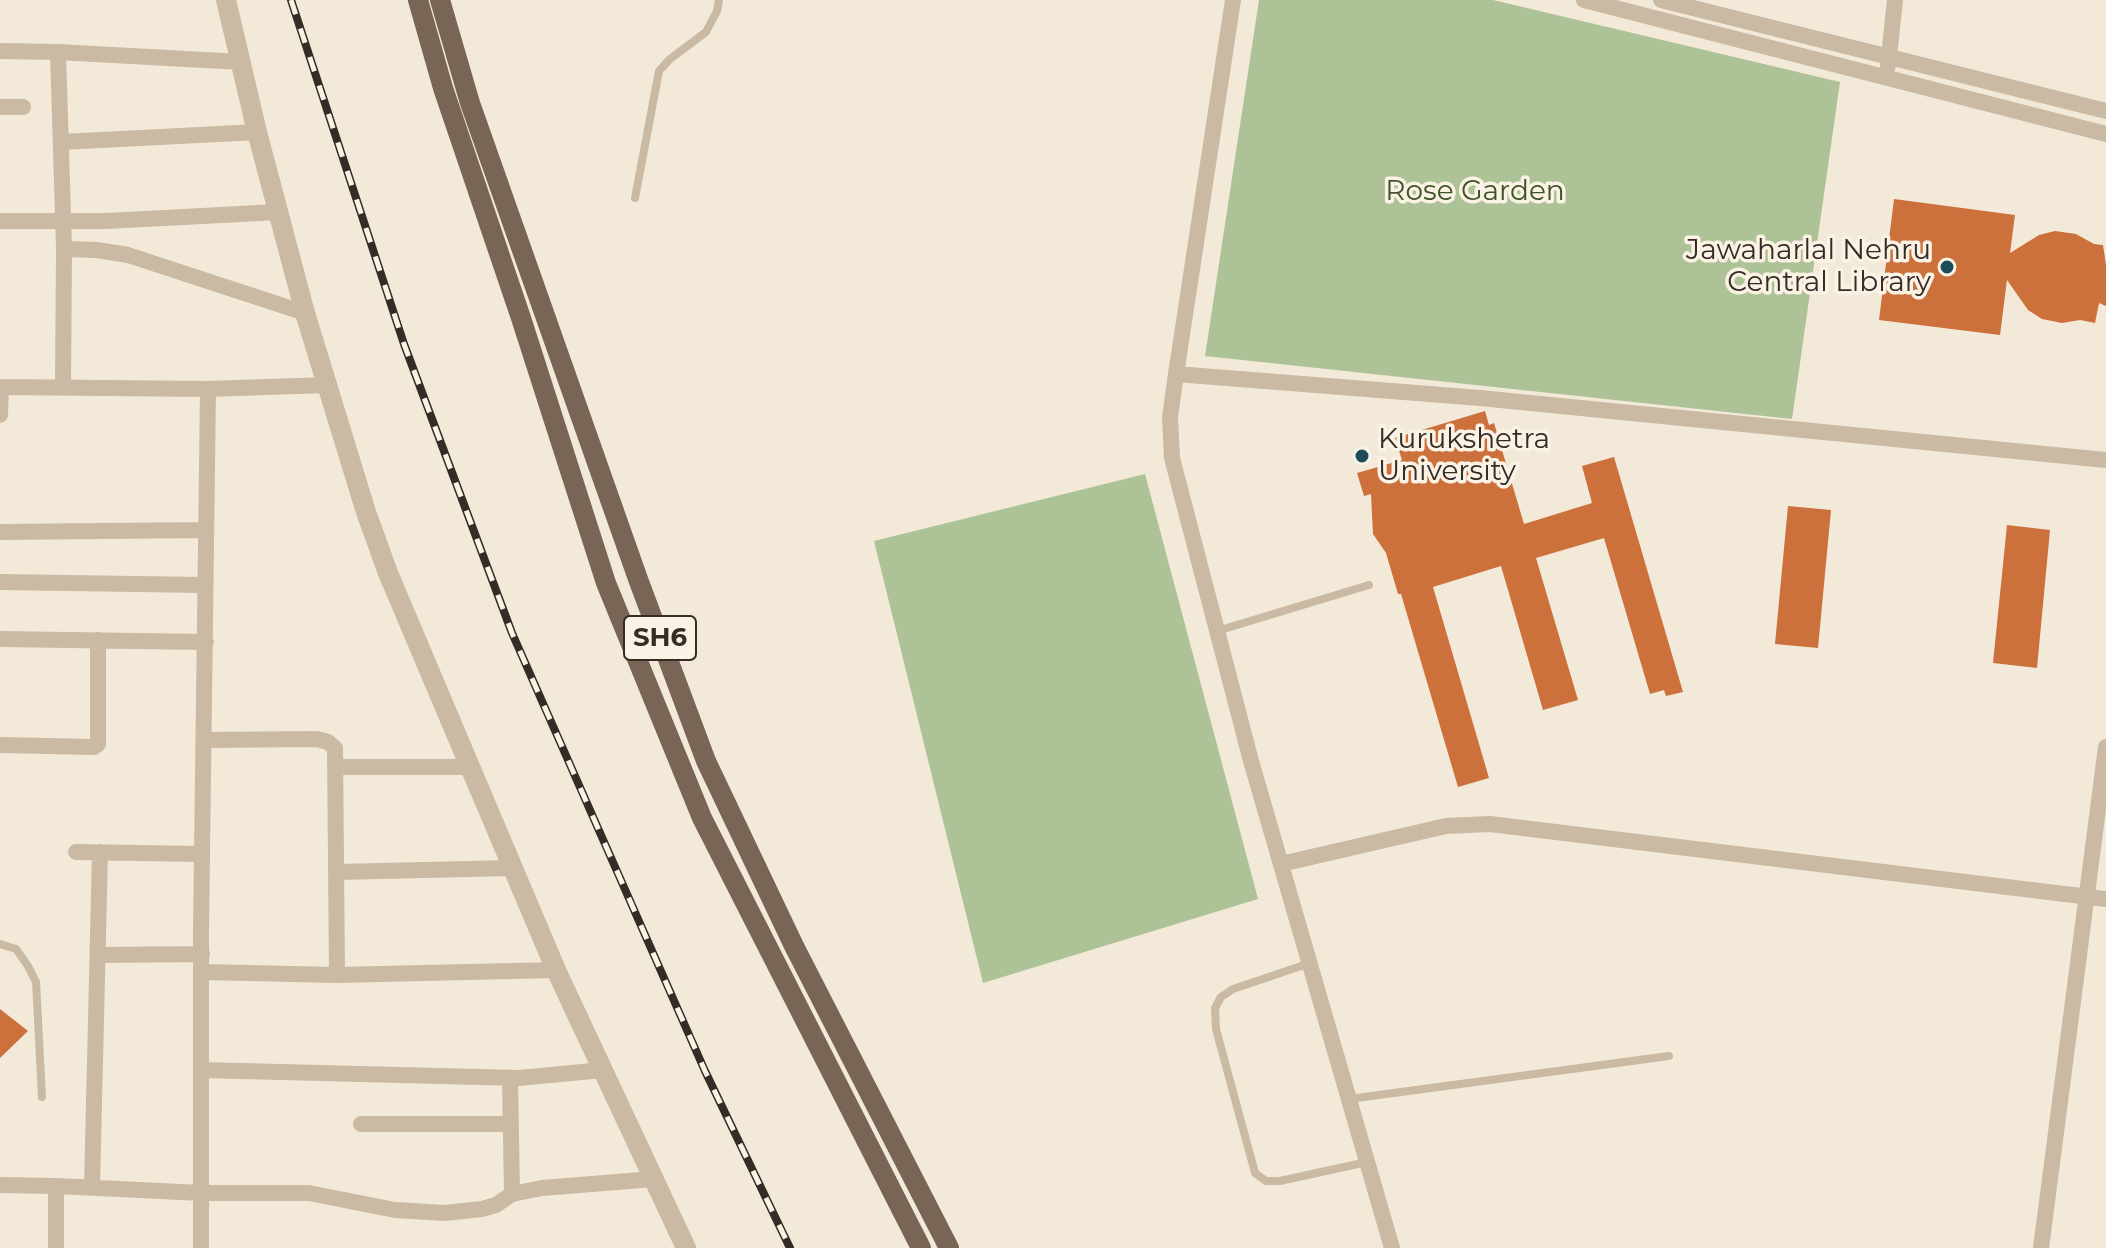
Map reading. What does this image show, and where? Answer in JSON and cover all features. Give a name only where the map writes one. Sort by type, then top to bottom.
[{"type":"main road","name":"SH6","points":[[418,0],[443,88],[606,583],[702,818],[921,1248]]},
{"type":"main road","name":"SH6","points":[[440,0],[486,148],[632,564],[706,761],[794,946],[949,1248]]},
{"type":"street","points":[[226,0],[305,313],[366,512],[388,573],[556,970],[686,1248]]},
{"type":"street","points":[[1233,0],[1170,417],[1172,458],[1281,864],[1392,1248]]},
{"type":"street","points":[[1584,0],[2106,134]]},
{"type":"street","points":[[1661,0],[2106,111]]},
{"type":"street","points":[[1886,76],[1895,0]]},
{"type":"street","points":[[0,51],[241,62]]},
{"type":"street","points":[[58,52],[64,249],[63,387]]},
{"type":"street","points":[[0,107],[23,107]]},
{"type":"street","points":[[62,142],[257,132]]},
{"type":"street","points":[[0,221],[278,212]]},
{"type":"street","points":[[64,249],[128,255],[305,313]]},
{"type":"street","points":[[1176,374],[1480,398],[2106,460]]},
{"type":"street","points":[[0,415],[0,387],[208,389],[327,385]]},
{"type":"street","points":[[201,1248],[201,854],[208,389]]},
{"type":"street","points":[[0,532],[205,530]]},
{"type":"street","points":[[0,582],[204,585]]},
{"type":"street","points":[[0,639],[206,642]]},
{"type":"street","points":[[0,745],[94,747],[98,744],[98,640]]},
{"type":"street","points":[[204,740],[317,739],[335,748],[337,975]]},
{"type":"street","points":[[2041,1248],[2106,747]]},
{"type":"street","points":[[336,767],[468,767]]},
{"type":"street","points":[[1281,864],[1446,826],[1490,824],[2106,899]]},
{"type":"street","points":[[76,852],[201,854]]},
{"type":"street","points":[[92,1187],[100,852]]},
{"type":"street","points":[[337,872],[512,868]]},
{"type":"street","points":[[98,955],[202,954]]},
{"type":"street","points":[[202,972],[337,975],[556,970]]},
{"type":"street","points":[[201,1070],[510,1078],[551,1077],[603,1070]]},
{"type":"street","points":[[510,1078],[512,1194]]},
{"type":"street","points":[[361,1124],[511,1124]]},
{"type":"street","points":[[0,1185],[201,1193],[309,1193],[395,1210],[445,1213],[482,1209],[496,1205],[512,1194],[565,1185],[654,1179]]},
{"type":"street","points":[[56,1186],[56,1248]]},
{"type":"lane","points":[[635,198],[659,71],[706,32],[719,0]]},
{"type":"lane","points":[[1217,631],[1369,585]]},
{"type":"lane","points":[[0,944],[16,949],[36,982],[42,1097]]},
{"type":"lane","points":[[1310,963],[1233,989],[1221,997],[1215,1008],[1216,1029],[1255,1173],[1266,1181],[1280,1181],[1367,1162]]},
{"type":"lane","points":[[1349,1099],[1669,1056]]},
{"type":"green space","name":"Rose Garden","points":[[1259,0],[1493,0],[1840,82],[1792,419],[1205,356]]},
{"type":"green space","points":[[1145,474],[1258,899],[983,983],[874,541]]},
{"type":"building","name":"Jawaharlal Nehru Central Library","points":[[1894,199],[2015,215],[2010,253],[2039,235],[2055,231],[2076,234],[2094,244],[2103,245],[2106,306],[2099,303],[2095,323],[2080,320],[2062,323],[2042,319],[2028,310],[2007,280],[2000,335],[1879,320]]},
{"type":"building","points":[[1485,411],[1489,425],[1494,423],[1524,524],[1592,503],[1582,466],[1614,457],[1683,692],[1666,696],[1664,690],[1650,694],[1604,538],[1536,558],[1578,700],[1543,710],[1501,566],[1433,587],[1489,778],[1458,787],[1401,594],[1398,594],[1386,553],[1373,534],[1371,494],[1364,496],[1357,473],[1402,460],[1395,438]]},
{"type":"building","points":[[1788,506],[1831,510],[1818,648],[1775,644]]},
{"type":"building","points":[[2007,525],[2050,530],[2037,668],[1993,663]]},
{"type":"building","points":[[0,1009],[28,1031],[0,1058]]},
{"type":"railway","points":[[291,0],[404,344],[512,633],[705,1071],[790,1248]]},
{"type":"place","name":"Jawaharlal Nehru Central Library","points":[[1947,267]]},
{"type":"place","name":"Kurukshetra University","points":[[1362,456]]}]
